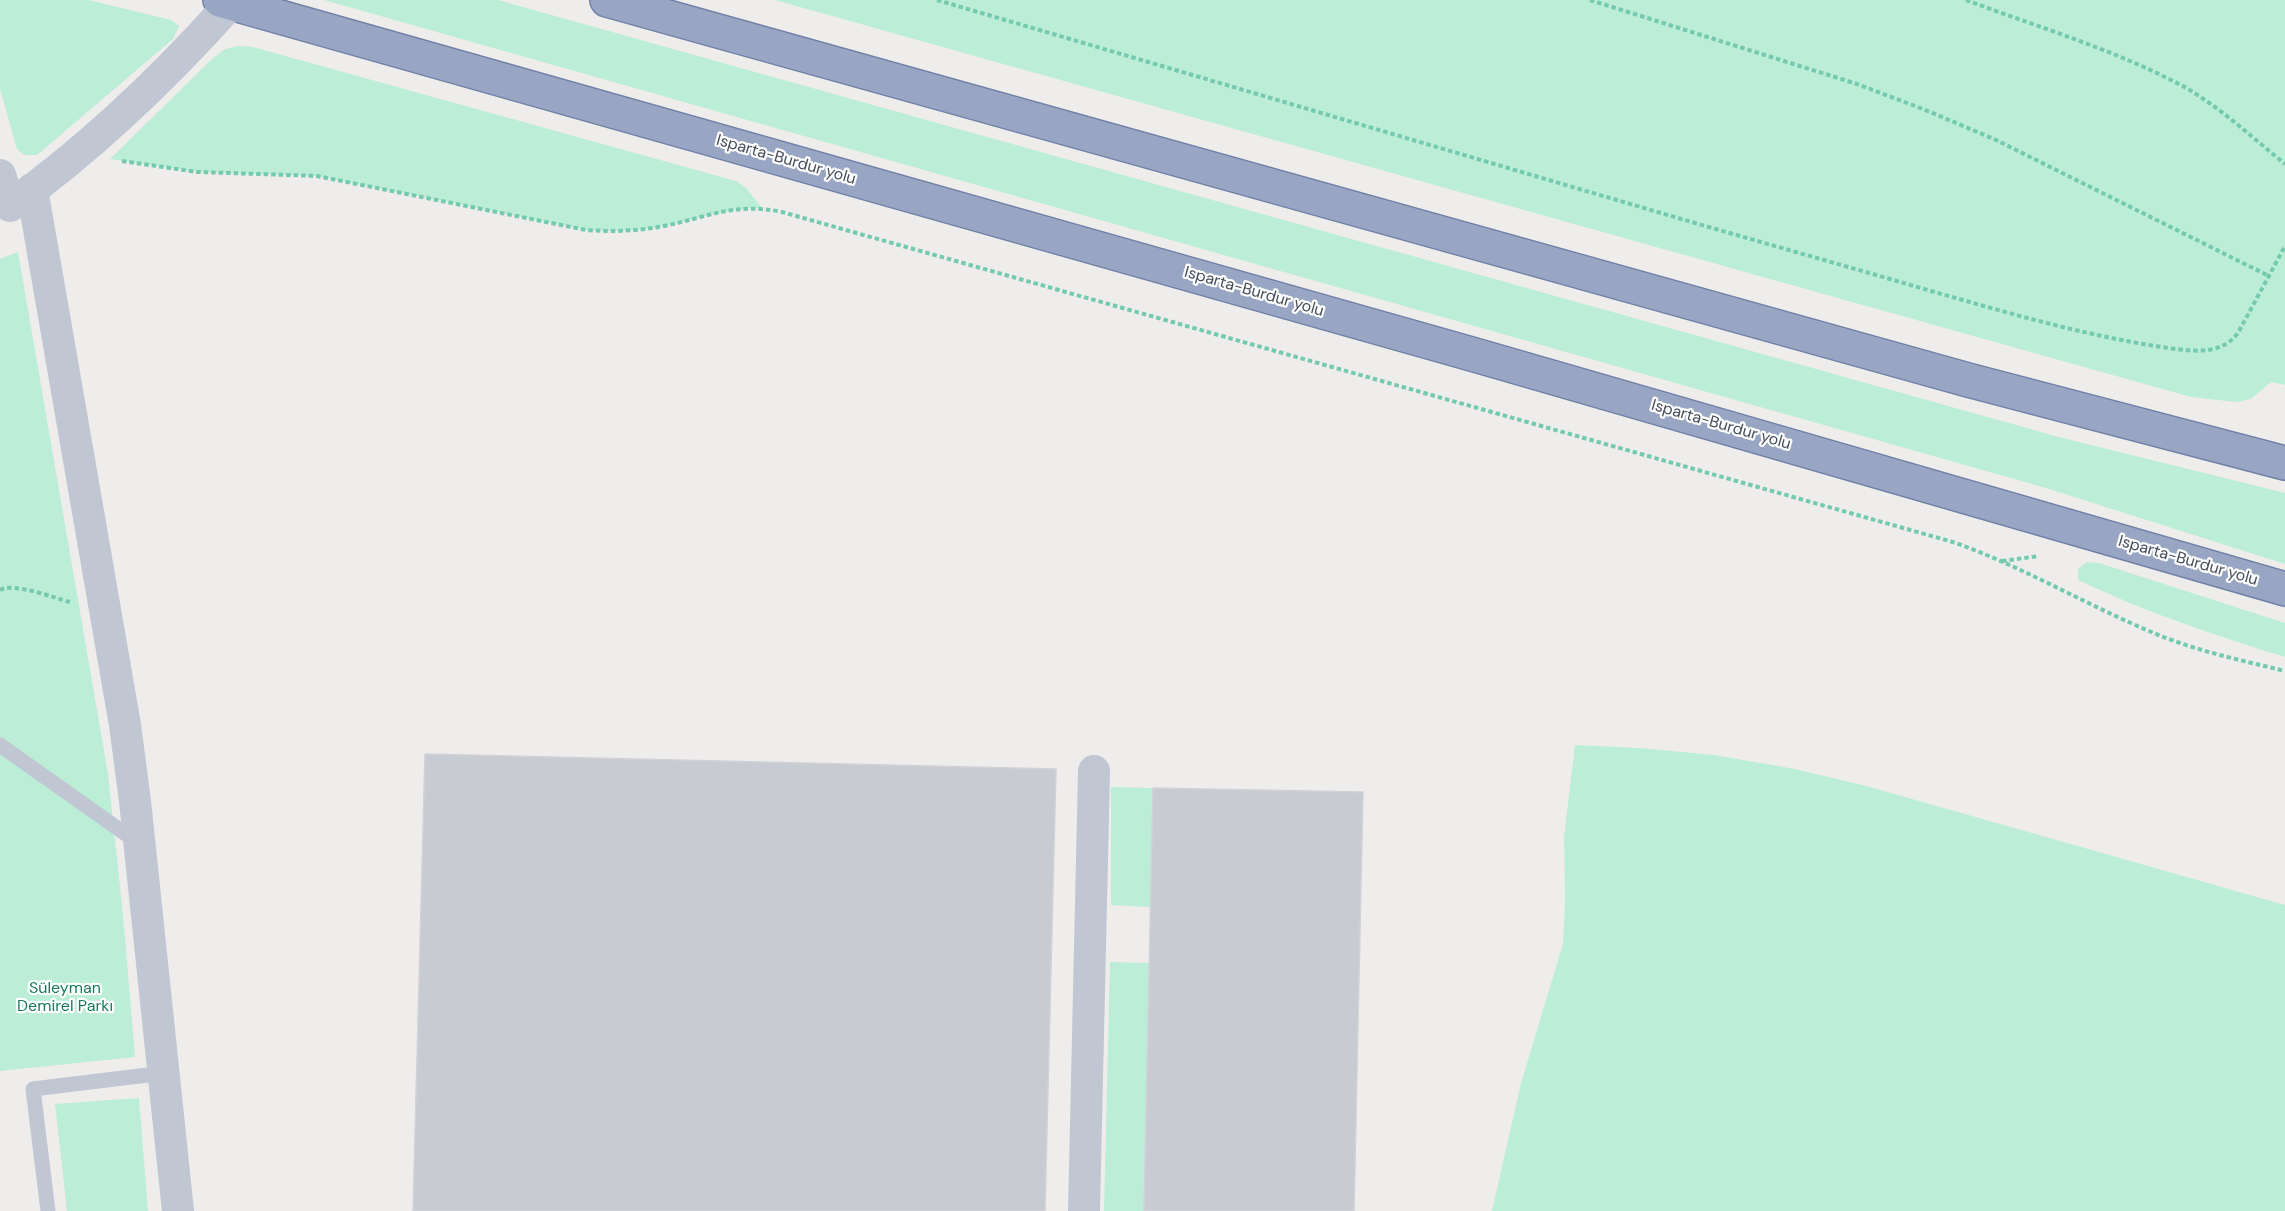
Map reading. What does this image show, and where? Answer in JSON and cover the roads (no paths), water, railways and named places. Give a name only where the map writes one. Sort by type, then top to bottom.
[{"type":"highway","points":[[607,0],[1968,380],[2285,463]]},
{"type":"highway","name":"Isparta-Burdur yolu","points":[[226,2],[1475,354],[2285,589]]},
{"type":"street","points":[[14,203],[78,154],[133,105],[189,50],[226,2]]},
{"type":"street","points":[[0,175],[14,203],[105,612],[125,725],[140,843],[178,1211]]},
{"type":"street","points":[[1084,1211],[1094,771]]},
{"type":"lane","points":[[0,745],[140,843]]},
{"type":"lane","points":[[48,1211],[33,1089],[164,1073]]},
{"type":"park label","name":"Süleyman Demirel Parkı","points":[[65,998]]}]
